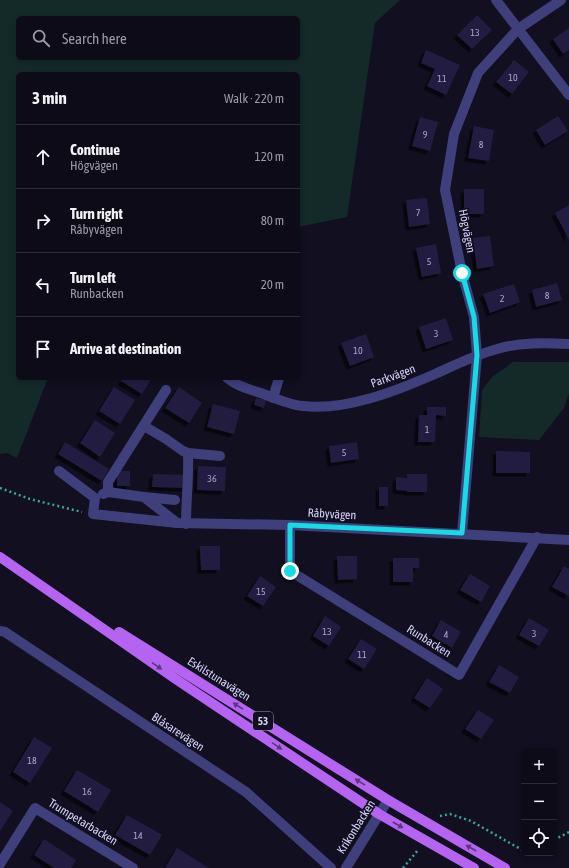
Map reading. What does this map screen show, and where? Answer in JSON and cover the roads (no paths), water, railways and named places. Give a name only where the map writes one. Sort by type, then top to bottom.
[{"type":"main road","name":"Eskilstunavägen","points":[[0,557],[184,684],[379,814],[474,868]]},
{"type":"main road","name":"Eskilstunavägen","points":[[22,572],[388,800],[505,868]]},
{"type":"street","points":[[496,0],[569,95]]},
{"type":"street","name":"Högvägen","points":[[462,533],[477,355],[474,317],[462,273],[445,190],[454,134],[478,73],[518,29],[561,0]]},
{"type":"street","name":"Parkvägen","points":[[229,380],[234,384],[273,398],[302,406],[326,407],[364,400],[434,374],[477,355],[499,348],[538,343],[569,344]]},
{"type":"street","points":[[273,398],[278,380]]},
{"type":"street","points":[[108,492],[108,482],[166,390]]},
{"type":"street","points":[[144,426],[188,453],[220,456]]},
{"type":"street","points":[[144,497],[181,523],[188,492],[188,453]]},
{"type":"street","points":[[59,471],[95,498],[108,492],[174,500]]},
{"type":"street","name":"Råbyvägen","points":[[95,498],[93,514],[181,523],[290,525],[537,537],[569,540]]},
{"type":"street","name":"Runbacken","points":[[290,525],[290,571],[459,675],[537,537]]},
{"type":"street","name":"Blåsarevägen","points":[[0,631],[5,632],[246,792],[331,868]]},
{"type":"street","name":"Krikonbacken","points":[[346,868],[388,800]]},
{"type":"street","name":"Trumpetarbacken","points":[[0,864],[35,808],[133,868]]}]
